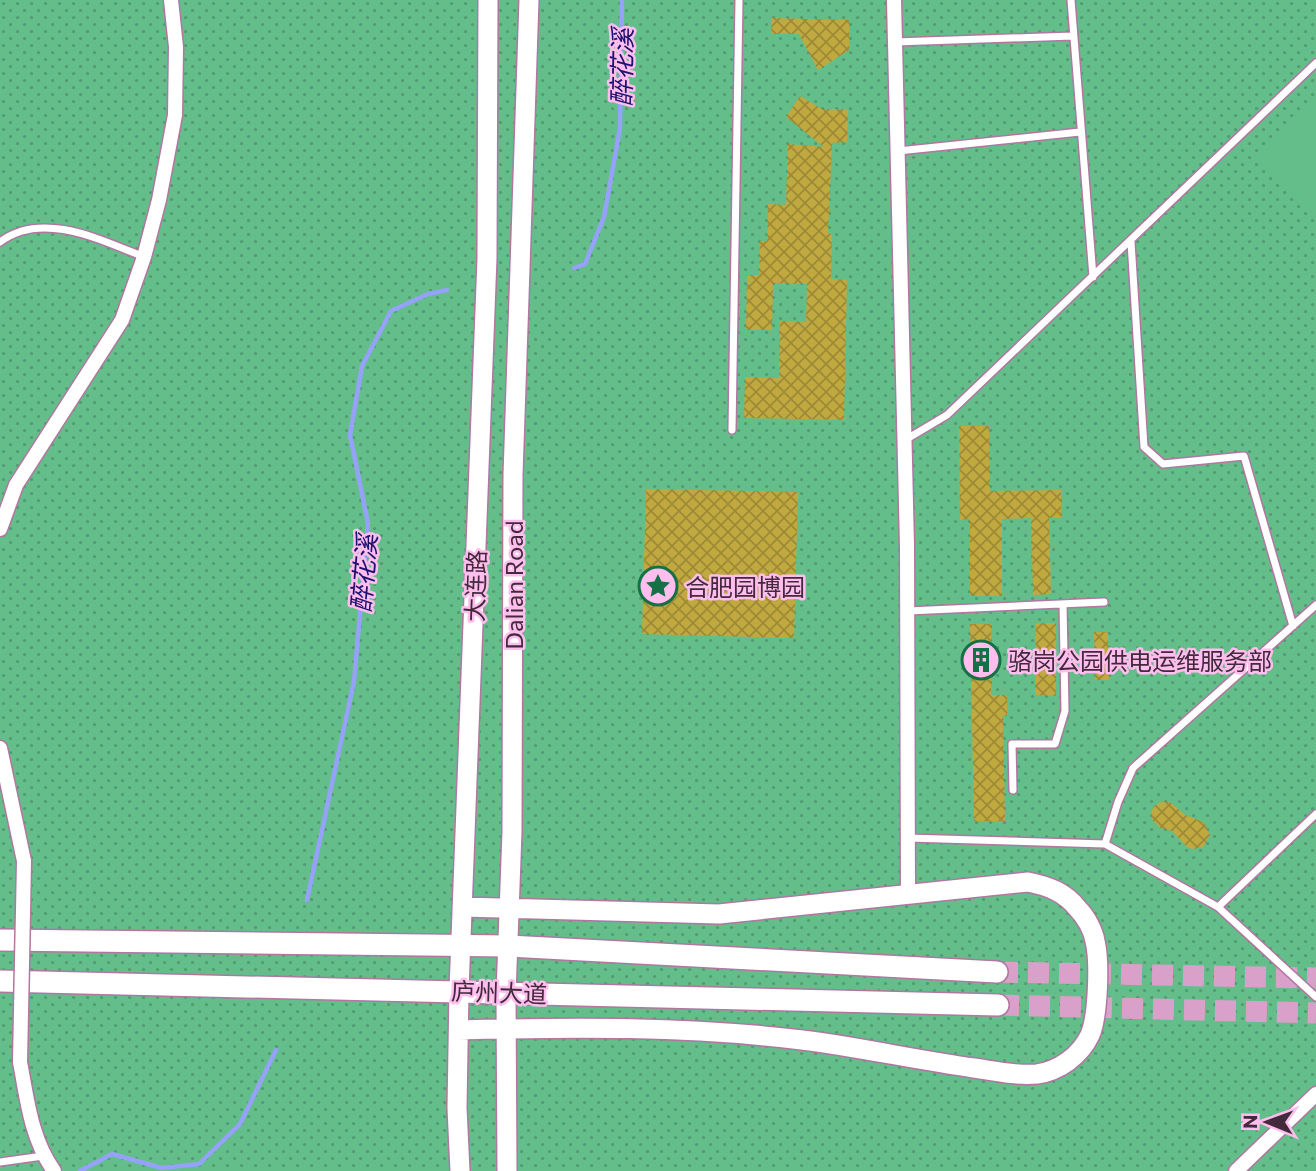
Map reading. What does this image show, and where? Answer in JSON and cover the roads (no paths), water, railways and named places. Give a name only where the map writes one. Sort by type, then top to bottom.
[{"type":"main road","name":"大连路","points":[[460,1171],[457,1108],[458,1030],[487,258],[488,0]]},
{"type":"main road","name":"Dalian Road","points":[[508,1171],[506,993],[511,909],[513,475],[529,0]]},
{"type":"main road","points":[[458,1030],[508,1028],[714,1031],[804,1040],[1026,1075],[1057,1069],[1082,1048],[1091,1034],[1097,993],[1096,941],[1078,909],[1065,895],[1046,885],[1011,883],[719,914],[463,907]]},
{"type":"main road","name":"庐州大道","points":[[0,940],[508,946],[997,972]]},
{"type":"main road","name":"庐州大道","points":[[0,981],[998,1004]]},
{"type":"street","points":[[0,529],[16,485],[122,320],[144,257],[159,200],[175,115],[176,47],[171,0]]},
{"type":"street","points":[[894,0],[908,611],[908,895]]},
{"type":"street","points":[[0,748],[5,789],[23,861],[19,1062],[31,1120],[43,1156],[54,1171]]},
{"type":"street","points":[[1236,1171],[1316,1094]]},
{"type":"lane","points":[[732,430],[739,0]]},
{"type":"lane","points":[[1071,0],[1093,277]]},
{"type":"lane","points":[[895,42],[1073,36]]},
{"type":"lane","points":[[905,440],[947,415],[1316,63]]},
{"type":"lane","points":[[898,151],[1080,132]]},
{"type":"lane","points":[[0,242],[23,230],[49,227],[101,241],[144,257]]},
{"type":"lane","points":[[1131,242],[1144,447],[1163,464],[1244,456],[1293,626]]},
{"type":"lane","points":[[908,611],[1104,602]]},
{"type":"lane","points":[[1013,790],[1013,744],[1055,744],[1065,711],[1063,604]]},
{"type":"lane","points":[[1105,844],[1118,802],[1133,768],[1316,606]]},
{"type":"lane","points":[[1218,906],[1316,814]]},
{"type":"lane","points":[[908,838],[1105,844],[1218,906],[1316,997]]},
{"type":"lane","points":[[0,1162],[43,1156]]},
{"type":"waterway","name":"醉花溪","points":[[574,268],[585,264],[604,217],[620,128],[622,0]]},
{"type":"waterway","name":"醉花溪","points":[[307,900],[354,681],[368,523],[350,435],[362,366],[391,311],[428,294],[447,290]]},
{"type":"waterway","name":"醉花溪","points":[[80,1171],[112,1154],[162,1168],[199,1164],[240,1124],[276,1050]]},
{"type":"tunnel","points":[[997,972],[1316,978]]},
{"type":"tunnel","points":[[998,1005],[1316,1013]]},
{"type":"place","name":"合肥园博园","points":[[658,586]]},
{"type":"place","name":"骆岗公园供电运维服务部","points":[[981,660]]}]
